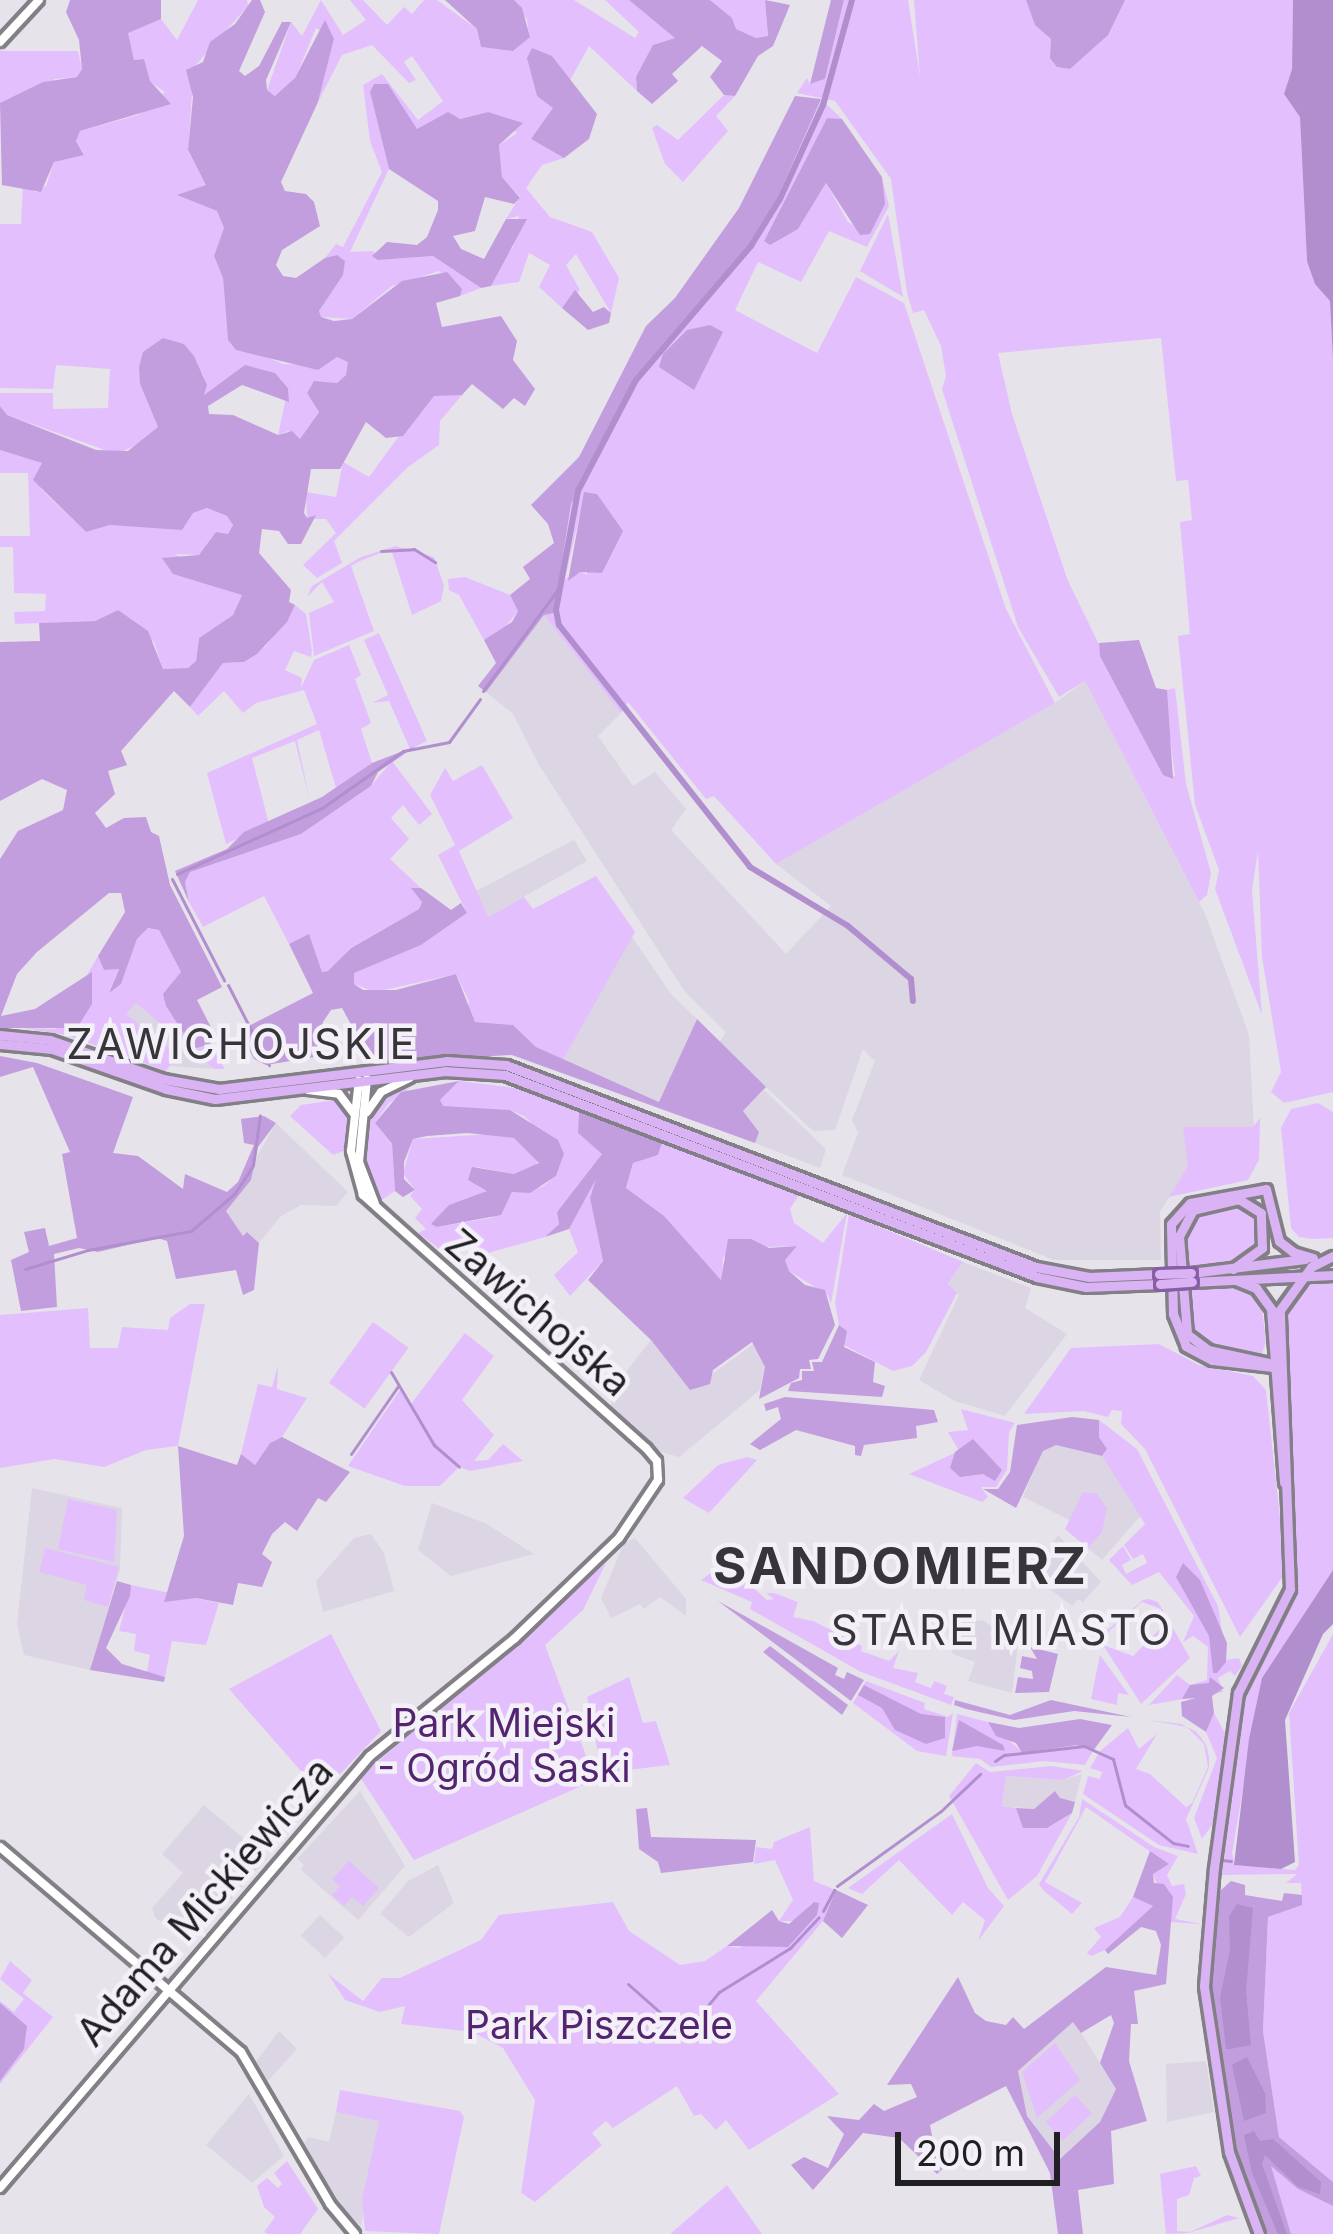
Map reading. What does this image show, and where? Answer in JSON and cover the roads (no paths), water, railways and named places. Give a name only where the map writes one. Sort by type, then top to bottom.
[{"type":"main road","points":[[0,1039],[56,1042],[208,1088],[471,1071],[522,1079],[1045,1280],[1092,1287],[1234,1274],[1333,1256]]},
{"type":"main road","points":[[0,1039],[57,1051],[194,1096],[247,1099],[461,1060],[510,1066],[1040,1269],[1094,1278],[1160,1279]]},
{"type":"main road","points":[[1277,1367],[1198,1355],[1180,1338],[1169,1244],[1174,1218],[1197,1201],[1266,1189],[1276,1237],[1293,1252],[1313,1258]]},
{"type":"main road","points":[[1234,1274],[1261,1250],[1264,1218],[1239,1199],[1193,1210],[1179,1237],[1187,1334],[1203,1348],[1255,1364],[1276,1394]]},
{"type":"main road","points":[[1290,1525],[1276,1394],[1280,1307],[1299,1280],[1333,1256]]},
{"type":"main road","points":[[1234,1274],[1299,1280],[1333,1275]]},
{"type":"main road","points":[[1234,1274],[1269,1303],[1290,1525],[1290,1589],[1240,1684],[1215,1857],[1206,2023],[1229,2152],[1259,2234]]},
{"type":"main road","points":[[1255,1364],[1274,1345]]},
{"type":"street","points":[[0,42],[39,0]]},
{"type":"street","points":[[307,1090],[343,1096],[359,1120],[381,1092],[423,1074]]},
{"type":"street","name":"Zawichojska","points":[[363,1077],[360,1166],[379,1210],[657,1461]]},
{"type":"street","name":"Adama Mickiewicza","points":[[0,2188],[370,1756],[504,1648],[619,1538],[656,1485],[657,1461]]},
{"type":"street","points":[[0,1847],[241,2052],[329,2204],[355,2234]]},
{"type":"waterway","points":[[852,0],[823,105],[780,199],[751,246],[636,380],[578,491],[556,610],[559,625],[750,867],[848,926],[911,979],[913,1001]]},
{"type":"waterway","points":[[381,551],[414,549],[435,562]]},
{"type":"waterway","points":[[483,691],[559,588]]},
{"type":"waterway","points":[[177,874],[322,808],[403,751],[449,742],[480,699]]},
{"type":"waterway","points":[[172,879],[224,980]]},
{"type":"waterway","points":[[228,985],[269,1065]]},
{"type":"waterway","points":[[25,1269],[88,1250],[191,1231],[235,1193],[253,1165],[260,1115]]},
{"type":"waterway","points":[[391,1372],[434,1445],[459,1467]]},
{"type":"waterway","points":[[351,1454],[398,1386]]},
{"type":"waterway","points":[[995,1761],[1004,1755],[1084,1746],[1113,1759],[1125,1805],[1173,1843],[1188,1846]]},
{"type":"waterway","points":[[837,1886],[941,1811],[980,1774]]},
{"type":"waterway","points":[[1222,1860],[1231,1861]]},
{"type":"waterway","points":[[823,1911],[834,1890]]},
{"type":"waterway","points":[[628,1984],[680,2030],[689,2028],[719,1992],[790,1948],[819,1917]]},
{"type":"district","name":"ZAWICHOJSKIE","points":[[242,1044]]},
{"type":"district","name":"SANDOMIERZ","points":[[901,1566]]},
{"type":"district","name":"STARE MIASTO","points":[[1002,1630]]},
{"type":"park label","name":"Park Miejski - Ogród Saski","points":[[504,1746]]},
{"type":"park label","name":"Park Piszczele","points":[[599,2025]]}]
